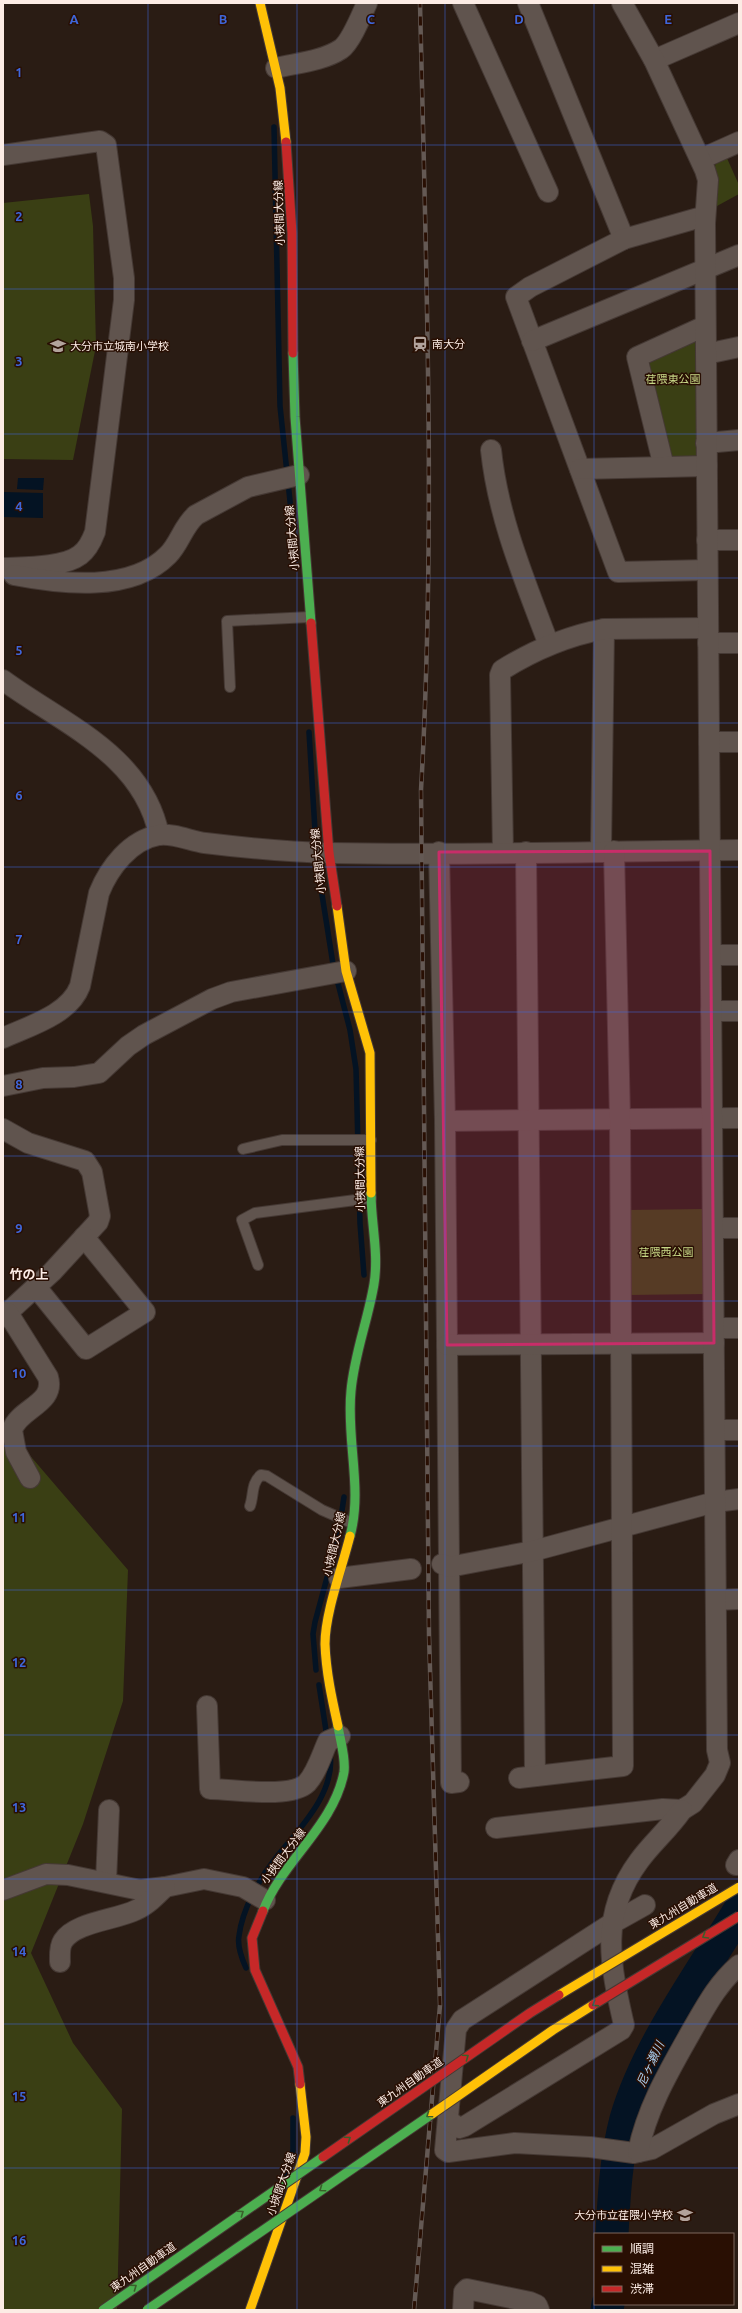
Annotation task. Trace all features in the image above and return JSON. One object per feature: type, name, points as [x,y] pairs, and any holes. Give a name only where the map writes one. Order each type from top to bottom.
[{"type":"main road","name":"小挾間大分線","points":[[250,2310],[304,2153],[306,2137],[298,2067],[255,1970],[252,1938],[265,1900],[276,1883],[325,1821],[331,1809],[344,1771],[340,1736],[327,1671],[324,1643],[327,1624],[352,1523],[356,1489],[350,1417],[351,1390],[376,1266],[371,1198],[370,1053],[346,971],[329,853],[299,475],[293,354],[291,196],[286,139],[276,68],[260,3]]},
{"type":"main road","name":"東九州自動車道","points":[[103,2310],[530,2013],[739,1887]]},
{"type":"main road","points":[[147,2310],[553,2030],[739,1916]]},
{"type":"street","points":[[276,68],[316,59],[342,48],[361,19],[367,3]]},
{"type":"street","points":[[463,3],[548,192]]},
{"type":"street","points":[[528,3],[624,239]]},
{"type":"street","points":[[448,2120],[459,2128],[465,2126],[621,2030],[624,2025],[614,1981],[610,1924],[625,1880],[640,1860],[671,1826],[682,1810],[693,1803],[714,1775],[720,1763],[717,1750],[705,326],[705,216],[708,180],[701,159],[654,60],[622,3]]},
{"type":"street","points":[[654,60],[739,23]]},
{"type":"street","points":[[3,155],[100,141],[106,145],[124,289],[95,532],[87,548],[74,559],[49,564],[3,568]]},
{"type":"street","points":[[701,159],[739,142]]},
{"type":"street","points":[[705,216],[624,239],[530,287],[516,297],[618,572],[707,570]]},
{"type":"street","points":[[532,341],[739,255]]},
{"type":"street","points":[[664,467],[637,357],[705,326]]},
{"type":"street","points":[[706,354],[739,347]]},
{"type":"street","points":[[706,443],[739,440]]},
{"type":"street","points":[[491,450],[494,478],[502,516],[549,645]]},
{"type":"street","points":[[580,469],[707,466]]},
{"type":"street","points":[[3,571],[9,574],[64,583],[100,582],[129,576],[146,570],[169,554],[189,521],[196,515],[248,487],[299,475]]},
{"type":"street","points":[[707,540],[739,540]]},
{"type":"street","points":[[526,852],[530,1120],[533,1551],[527,1777],[623,1766],[620,1119],[608,851],[604,629]]},
{"type":"street","points":[[503,852],[500,675],[502,670],[524,656],[549,645],[604,629],[708,636],[739,643]]},
{"type":"street","points":[[3,680],[93,740],[120,764],[150,803],[159,835]]},
{"type":"street","points":[[709,742],[739,742]]},
{"type":"street","points":[[3,1038],[51,1015],[74,999],[80,986],[99,894],[103,884],[116,864],[130,849],[140,842],[159,835],[252,848],[329,853],[739,850]]},
{"type":"street","points":[[439,852],[445,1121],[447,1345],[446,1566],[451,1783],[459,1782]]},
{"type":"street","points":[[710,955],[739,956]]},
{"type":"street","points":[[3,1086],[43,1078],[74,1077],[99,1073],[128,1046],[144,1035],[212,999],[231,992],[346,971]]},
{"type":"street","points":[[711,1011],[739,1011]]},
{"type":"street","points":[[445,1121],[739,1118]]},
{"type":"street","points":[[3,1129],[28,1143],[79,1158],[89,1166],[100,1216],[98,1222],[36,1287],[5,1315],[48,1377],[50,1384],[45,1398],[22,1416],[12,1430],[16,1452],[30,1478]]},
{"type":"street","points":[[713,1228],[739,1228]]},
{"type":"street","points":[[36,1287],[86,1349],[145,1312],[84,1236]]},
{"type":"street","points":[[447,1345],[621,1344],[714,1336],[739,1328]]},
{"type":"street","points":[[714,1430],[739,1430]]},
{"type":"street","points":[[446,1566],[533,1551],[715,1502],[739,1499]]},
{"type":"street","points":[[339,1578],[411,1569]]},
{"type":"street","points":[[716,1600],[739,1599]]},
{"type":"street","points":[[207,1706],[210,1789],[296,1790],[308,1782],[313,1775],[328,1741],[340,1736]]},
{"type":"street","points":[[496,1828],[663,1809],[682,1810]]},
{"type":"street","points":[[106,1882],[109,1810]]},
{"type":"street","points":[[3,1890],[46,1874],[68,1875],[140,1890],[165,1888],[204,1879],[243,1887],[265,1900]]},
{"type":"street","points":[[60,1962],[61,1946],[63,1941],[69,1935],[88,1925],[135,1911],[165,1888]]},
{"type":"street","points":[[645,1905],[610,1924],[462,2020],[456,2029],[445,2150],[448,2152],[515,2143],[583,2146],[638,2152],[652,2149],[714,2114],[739,2104]]},
{"type":"street","points":[[638,2152],[645,2122],[665,2077],[719,1984],[739,1966]]},
{"type":"street","points":[[463,2310],[464,2292],[467,2289],[530,2302],[536,2305],[539,2310]]},
{"type":"lane","points":[[230,688],[227,621],[310,617]]},
{"type":"lane","points":[[244,1149],[289,1140],[371,1140]]},
{"type":"lane","points":[[258,1265],[242,1220],[246,1216],[254,1213],[371,1198]]},
{"type":"lane","points":[[250,1506],[254,1497],[254,1484],[261,1476],[268,1476],[322,1510],[352,1523]]},
{"type":"highlighted area","points":[[710,851],[714,1343],[447,1345],[439,852]]},
{"type":"green space","points":[[726,156],[739,185],[739,194],[717,206],[714,189],[715,166],[716,161]]},
{"type":"green space","points":[[89,194],[93,226],[96,346],[73,460],[3,459],[3,203]]},
{"type":"green space","name":"荏隈東公園","points":[[699,339],[700,457],[671,462],[646,359]]},
{"type":"green space","name":"荏隈西公園","points":[[706,1209],[707,1294],[627,1295],[626,1210]]},
{"type":"green space","points":[[3,1424],[128,1570],[123,1701],[83,1824],[31,1953],[73,2043],[122,2109],[117,2310],[3,2310]]},
{"type":"water","points":[[18,478],[44,478],[43,490],[17,489]]},
{"type":"water","points":[[3,492],[43,493],[43,518],[3,517]]},
{"type":"waterway","points":[[274,127],[280,406],[292,520]]},
{"type":"waterway","points":[[309,732],[317,863],[333,964],[350,1030],[356,1069],[360,1223],[364,1275]]},
{"type":"waterway","points":[[316,1670],[313,1634],[338,1537],[344,1497]]},
{"type":"waterway","points":[[319,1685],[327,1737]]},
{"type":"waterway","points":[[246,1968],[240,1952],[239,1940],[247,1905],[257,1885],[269,1867],[304,1824],[321,1797],[327,1783],[330,1769],[330,1754]]},
{"type":"waterway","name":"尼ヶ瀬川","points":[[612,2233],[620,2148],[626,2119],[635,2092],[661,2038],[739,1911]]},
{"type":"waterway","points":[[285,2176],[293,2150],[293,2118]]},
{"type":"waterway","name":"尼ヶ瀬川","points":[[607,2310],[608,2305]]},
{"type":"railway","points":[[414,2310],[440,2005],[429,1635],[421,790],[426,692],[429,495],[427,298],[420,3]]},
{"type":"traffic: fast","points":[[293,353],[295,417],[311,623]]},
{"type":"traffic: fast","points":[[350,1536],[354,1518],[355,1500],[350,1409],[351,1391],[355,1364],[374,1284],[376,1261],[371,1193]]},
{"type":"traffic: fast","points":[[263,1911],[282,1876],[319,1827],[330,1809],[338,1791],[344,1772],[344,1755],[338,1726]]},
{"type":"traffic: fast","points":[[147,2310],[432,2114]]},
{"type":"traffic: fast","points":[[103,2310],[323,2157]]},
{"type":"traffic: slow","points":[[260,3],[280,88],[286,142]]},
{"type":"traffic: slow","points":[[337,906],[346,971],[370,1053],[371,1193]]},
{"type":"traffic: slow","points":[[338,1726],[327,1665],[325,1644],[331,1605],[350,1536]]},
{"type":"traffic: slow","points":[[559,1995],[739,1887]]},
{"type":"traffic: slow","points":[[432,2114],[553,2030],[593,2005]]},
{"type":"traffic: slow","points":[[250,2310],[305,2153],[306,2137],[300,2084]]},
{"type":"traffic: jam","points":[[286,142],[292,233],[293,353]]},
{"type":"traffic: jam","points":[[311,623],[329,853],[337,906]]},
{"type":"traffic: jam","points":[[263,1911],[252,1938],[255,1970],[298,2067],[300,2084]]},
{"type":"traffic: jam","points":[[593,2005],[739,1916]]},
{"type":"traffic: jam","points":[[323,2157],[530,2013],[559,1995]]},
{"type":"place","name":"南大分","points":[[420,344]]},
{"type":"place","name":"大分市立城南小学校","points":[[58,346]]},
{"type":"place","name":"大分市立荏隈小学校","points":[[685,2215]]},
{"type":"district","name":"竹の上","points":[[29,1274]]}]
